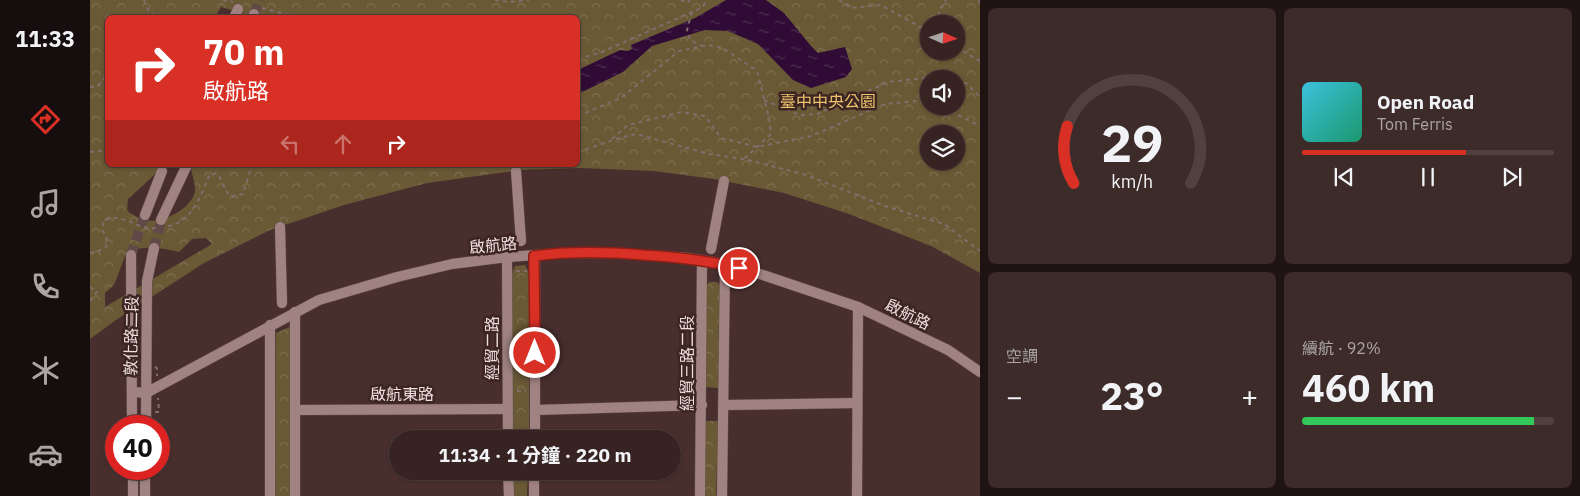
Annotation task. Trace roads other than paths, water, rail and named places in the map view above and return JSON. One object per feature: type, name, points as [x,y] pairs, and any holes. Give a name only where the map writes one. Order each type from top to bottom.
[{"type":"street","points":[[161,220],[186,167]]},
{"type":"street","points":[[145,215],[162,171]]},
{"type":"street","points":[[516,171],[521,240]]},
{"type":"street","points":[[711,249],[724,181]]},
{"type":"street","points":[[280,227],[282,303]]},
{"type":"street","name":"敦化路二段","points":[[146,415],[147,282],[154,248]]},
{"type":"street","name":"啟航路","points":[[132,392],[146,392],[319,300],[397,277],[452,264],[507,257],[565,253],[613,252],[702,260],[764,274],[858,307],[948,350],[980,372]]},
{"type":"street","name":"敦化路二段","points":[[131,255],[132,415]]},
{"type":"street","points":[[534,256],[534,430]]},
{"type":"street","name":"經貿二路","points":[[507,257],[508,430]]},
{"type":"street","name":"經貿三路二段","points":[[700,496],[702,260]]},
{"type":"street","points":[[722,496],[725,264]]},
{"type":"street","points":[[857,496],[858,307]]},
{"type":"street","points":[[295,312],[295,496]]},
{"type":"street","points":[[270,325],[270,496]]},
{"type":"street","points":[[724,405],[856,403]]},
{"type":"street","points":[[535,410],[702,405]]},
{"type":"street","name":"啟航東路","points":[[296,410],[508,409]]},
{"type":"street","points":[[133,480],[133,496]]},
{"type":"street","points":[[145,480],[145,496]]},
{"type":"street","points":[[508,480],[508,496]]},
{"type":"street","points":[[534,480],[534,496]]},
{"type":"water","points":[[726,0],[766,0],[784,13],[818,53],[845,47],[852,69],[846,77],[811,88],[793,80],[758,44],[728,31],[705,30],[652,46],[623,72],[580,93],[580,69],[620,50],[628,51],[632,49],[631,45],[695,18]]},
{"type":"tunnel","points":[[254,14],[261,0]]},
{"type":"tunnel","points":[[131,255],[145,215]]},
{"type":"tunnel","points":[[154,248],[161,220]]},
{"type":"park label","name":"臺中中央公園","points":[[828,101]]}]
